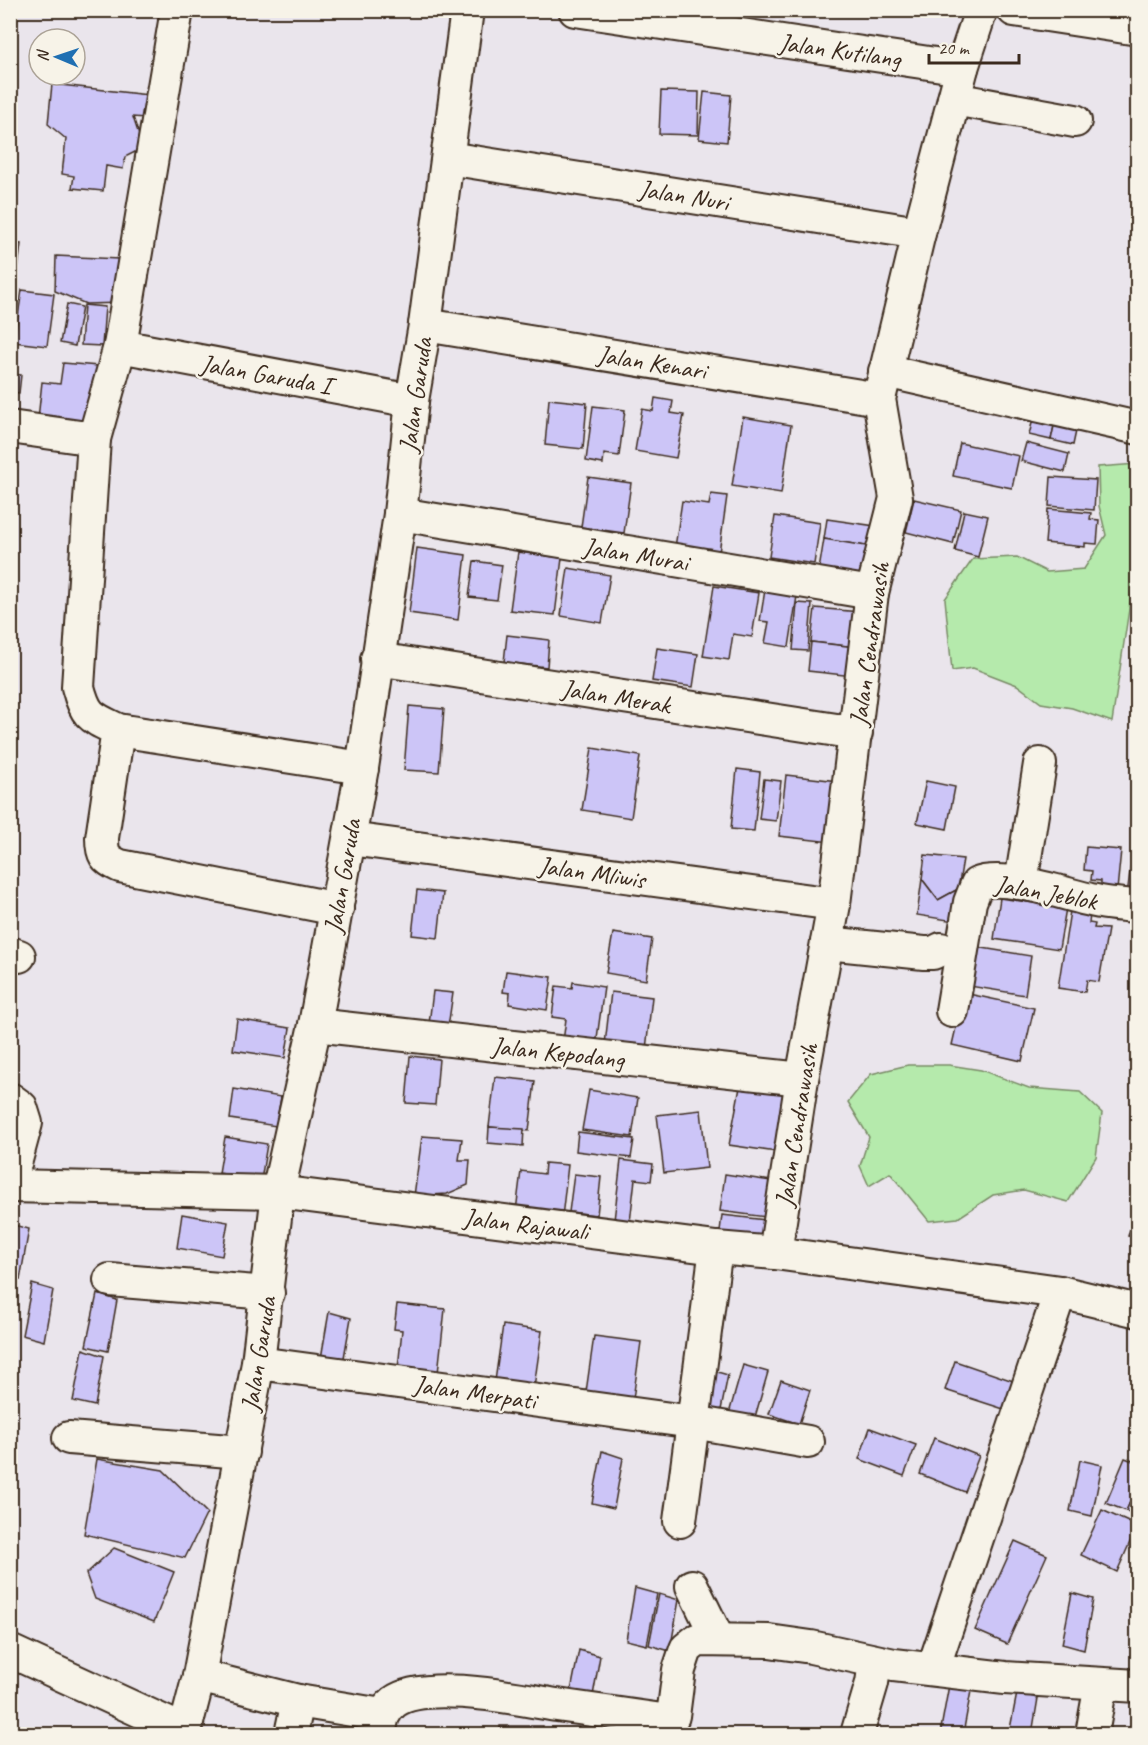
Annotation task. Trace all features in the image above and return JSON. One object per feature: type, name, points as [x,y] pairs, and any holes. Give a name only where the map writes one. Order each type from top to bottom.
[{"type":"street","points":[[177,10],[120,346],[94,439],[78,687],[84,707],[93,718],[118,730],[362,768]]},
{"type":"street","name":"Jalan Garuda","points":[[184,1733],[199,1676],[242,1452],[268,1293],[278,1192],[315,1025],[362,768],[400,514],[412,401],[425,325],[467,10]]},
{"type":"street","name":"Jalan Kutilang","points":[[575,10],[962,68]]},
{"type":"street","name":"Jalan Cendrawasih","points":[[775,1253],[802,1079],[834,904],[872,593],[896,498],[882,385],[962,68],[981,10]]},
{"type":"street","points":[[1014,10],[1137,29]]},
{"type":"street","points":[[954,99],[1074,121]]},
{"type":"street","name":"Jalan Nuri","points":[[448,158],[919,233]]},
{"type":"street","name":"Jalan Kenari","points":[[425,325],[882,385],[1137,428]]},
{"type":"street","name":"Jalan Garuda I","points":[[120,346],[412,401]]},
{"type":"street","points":[[10,427],[94,439]]},
{"type":"street","name":"Jalan Murai","points":[[400,514],[872,593]]},
{"type":"street","name":"Jalan Merak","points":[[377,659],[856,733]]},
{"type":"street","points":[[118,730],[102,838],[102,852],[106,860],[120,866],[337,909]]},
{"type":"street","points":[[1021,883],[1040,764]]},
{"type":"street","name":"Jalan Mliwis","points":[[350,839],[834,904]]},
{"type":"street","name":"Jalan Jeblok","points":[[952,1011],[964,934],[977,884],[984,881],[1021,883],[1094,901],[1137,906]]},
{"type":"street","points":[[827,943],[924,953],[933,953],[941,949]]},
{"type":"street","name":"Jalan Kepodang","points":[[315,1025],[802,1079]]},
{"type":"street","points":[[10,1099],[21,1107],[26,1123],[10,1184]]},
{"type":"street","name":"Jalan Rajawali","points":[[10,1184],[278,1192],[716,1248],[775,1253],[1060,1292],[1137,1311]]},
{"type":"street","points":[[680,1521],[716,1248]]},
{"type":"street","points":[[110,1280],[268,1293]]},
{"type":"street","points":[[933,1669],[1060,1292]]},
{"type":"street","name":"Jalan Merpati","points":[[258,1363],[693,1422],[808,1442]]},
{"type":"street","points":[[69,1438],[242,1452]]},
{"type":"street","points":[[692,1586],[718,1639]]},
{"type":"street","points":[[199,1676],[381,1725],[395,1701],[418,1693],[441,1692],[521,1698],[662,1720],[673,1716],[679,1670],[686,1649],[697,1640],[770,1641],[811,1647],[875,1662],[1005,1678],[1137,1684]]},
{"type":"street","points":[[10,1651],[184,1733]]},
{"type":"street","points":[[857,1734],[872,1683],[875,1662]]},
{"type":"street","points":[[1092,1734],[1101,1684]]},
{"type":"street","points":[[291,1734],[298,1701]]},
{"type":"green space","points":[[1137,464],[1137,556],[1112,722],[1072,708],[1041,703],[1017,685],[973,668],[952,671],[945,599],[973,559],[1017,557],[1047,572],[1084,569],[1106,535],[1099,506],[1098,467]]},
{"type":"green space","points":[[908,1065],[949,1065],[981,1070],[1029,1088],[1080,1092],[1102,1113],[1096,1157],[1068,1202],[1024,1190],[993,1195],[958,1218],[929,1221],[890,1173],[869,1186],[860,1166],[869,1137],[848,1102],[871,1074]]},
{"type":"building","points":[[52,87],[78,87],[148,95],[145,118],[133,117],[141,141],[141,149],[125,157],[123,169],[106,166],[103,191],[72,188],[74,176],[62,174],[66,139],[48,124]]},
{"type":"building","points":[[661,91],[699,92],[698,135],[659,134]]},
{"type":"building","points":[[704,92],[731,95],[727,142],[699,139]]},
{"type":"building","points":[[10,243],[21,244],[10,334]]},
{"type":"building","points":[[56,256],[119,259],[122,303],[86,304],[55,291]]},
{"type":"building","points":[[22,290],[54,294],[47,346],[14,342]]},
{"type":"building","points":[[67,304],[82,307],[75,346],[60,343]]},
{"type":"building","points":[[84,305],[105,307],[102,346],[81,345]]},
{"type":"building","points":[[63,363],[98,366],[92,434],[37,428],[42,382],[60,384]]},
{"type":"building","points":[[10,374],[21,375],[19,393],[10,392]]},
{"type":"building","points":[[655,398],[673,401],[671,413],[684,415],[676,458],[635,451],[642,409],[653,411]]},
{"type":"building","points":[[549,399],[587,403],[583,449],[545,445]]},
{"type":"building","points":[[593,406],[625,410],[619,456],[604,454],[603,464],[586,461]]},
{"type":"building","points":[[1036,407],[1057,413],[1051,440],[1029,435]]},
{"type":"building","points":[[1057,412],[1079,417],[1073,445],[1051,440]]},
{"type":"building","points":[[743,417],[791,425],[781,494],[732,486]]},
{"type":"building","points":[[960,443],[1019,456],[1012,488],[953,476]]},
{"type":"building","points":[[1026,443],[1069,454],[1065,472],[1021,461]]},
{"type":"building","points":[[588,477],[631,483],[624,533],[581,527]]},
{"type":"building","points":[[1051,477],[1096,480],[1094,510],[1049,506]]},
{"type":"building","points":[[711,494],[727,496],[718,560],[674,554],[682,501],[709,505]]},
{"type":"building","points":[[914,499],[961,510],[953,544],[906,532]]},
{"type":"building","points":[[1048,509],[1091,513],[1090,519],[1099,520],[1097,544],[1085,543],[1085,547],[1045,543]]},
{"type":"building","points":[[964,511],[988,516],[978,557],[955,551]]},
{"type":"building","points":[[775,516],[820,523],[814,564],[769,557]]},
{"type":"building","points":[[827,519],[875,526],[872,547],[824,539]]},
{"type":"building","points":[[824,539],[872,547],[866,583],[818,576]]},
{"type":"building","points":[[417,548],[466,555],[458,620],[409,613]]},
{"type":"building","points":[[518,552],[562,558],[555,615],[510,610]]},
{"type":"building","points":[[474,561],[502,565],[497,600],[469,597]]},
{"type":"building","points":[[568,568],[610,575],[602,623],[561,616]]},
{"type":"building","points":[[714,586],[759,593],[752,637],[733,634],[729,660],[703,656]]},
{"type":"building","points":[[765,590],[797,596],[789,647],[765,643],[769,622],[760,621]]},
{"type":"building","points":[[797,603],[812,604],[808,651],[793,650]]},
{"type":"building","points":[[815,608],[860,612],[856,647],[811,642]]},
{"type":"building","points":[[507,635],[549,640],[547,667],[504,662]]},
{"type":"building","points":[[811,642],[856,647],[853,676],[808,671]]},
{"type":"building","points":[[657,648],[698,654],[693,687],[652,681]]},
{"type":"building","points":[[409,706],[444,709],[439,772],[404,770]]},
{"type":"building","points":[[592,748],[640,756],[631,818],[582,810]]},
{"type":"building","points":[[737,769],[760,772],[754,831],[731,829]]},
{"type":"building","points":[[786,775],[838,781],[831,842],[779,836]]},
{"type":"building","points":[[764,779],[781,781],[776,821],[759,819]]},
{"type":"building","points":[[926,781],[955,787],[947,829],[917,823]]},
{"type":"building","points":[[1086,847],[1121,850],[1117,890],[1101,888],[1101,881],[1091,880],[1092,871],[1084,870]]},
{"type":"building","points":[[1133,847],[1138,847],[1138,898],[1127,896]]},
{"type":"building","points":[[925,855],[963,859],[958,889],[938,900],[922,879]]},
{"type":"building","points":[[922,879],[938,900],[958,889],[954,921],[917,915]]},
{"type":"building","points":[[417,890],[443,893],[438,938],[412,935]]},
{"type":"building","points":[[1000,898],[1066,908],[1059,949],[994,939]]},
{"type":"building","points":[[1070,911],[1090,914],[1089,923],[1095,924],[1094,928],[1108,929],[1099,982],[1087,980],[1085,992],[1058,988]]},
{"type":"building","points":[[613,933],[652,939],[646,980],[606,973]]},
{"type":"building","points":[[970,946],[1031,956],[1025,995],[963,985]]},
{"type":"building","points":[[506,971],[552,977],[547,1010],[509,1004],[510,993],[503,992]]},
{"type":"building","points":[[573,982],[604,987],[595,1053],[562,1049],[566,1019],[552,1017],[556,986],[572,988]]},
{"type":"building","points":[[433,991],[453,993],[448,1027],[429,1024]]},
{"type":"building","points":[[611,992],[652,997],[645,1058],[604,1053]]},
{"type":"building","points":[[964,993],[1034,1008],[1022,1061],[952,1045]]},
{"type":"building","points":[[237,1019],[290,1028],[285,1058],[233,1050]]},
{"type":"building","points":[[410,1056],[439,1059],[435,1105],[406,1103]]},
{"type":"building","points":[[495,1077],[535,1081],[529,1131],[489,1127]]},
{"type":"building","points":[[741,1082],[788,1092],[776,1152],[729,1145]]},
{"type":"building","points":[[234,1089],[281,1097],[276,1126],[230,1119]]},
{"type":"building","points":[[589,1090],[638,1098],[632,1137],[582,1130]]},
{"type":"building","points":[[701,1110],[707,1168],[664,1173],[657,1115]]},
{"type":"building","points":[[489,1127],[524,1129],[523,1146],[488,1143]]},
{"type":"building","points":[[578,1132],[634,1139],[631,1158],[576,1151]]},
{"type":"building","points":[[422,1136],[462,1139],[459,1160],[470,1160],[468,1185],[447,1194],[414,1196]]},
{"type":"building","points":[[225,1137],[267,1144],[261,1180],[219,1173]]},
{"type":"building","points":[[621,1160],[653,1164],[651,1181],[635,1179],[629,1231],[613,1229]]},
{"type":"building","points":[[545,1163],[568,1165],[562,1217],[516,1211],[521,1171],[544,1174]]},
{"type":"building","points":[[574,1174],[601,1177],[597,1215],[569,1212]]},
{"type":"building","points":[[725,1174],[771,1181],[766,1217],[720,1211]]},
{"type":"building","points":[[1138,1202],[1138,1237],[1128,1236]]},
{"type":"building","points":[[182,1214],[228,1222],[222,1256],[177,1248]]},
{"type":"building","points":[[722,1215],[766,1220],[763,1244],[719,1239]]},
{"type":"building","points":[[10,1224],[29,1229],[20,1280],[10,1278]]},
{"type":"building","points":[[32,1284],[53,1290],[44,1341],[22,1335]]},
{"type":"building","points":[[97,1294],[117,1300],[108,1351],[86,1346]]},
{"type":"building","points":[[397,1304],[445,1309],[438,1373],[398,1368],[402,1330],[394,1329]]},
{"type":"building","points":[[329,1312],[351,1318],[342,1369],[320,1364]]},
{"type":"building","points":[[503,1325],[542,1331],[534,1387],[495,1381]]},
{"type":"building","points":[[594,1336],[641,1342],[633,1399],[586,1392]]},
{"type":"building","points":[[83,1349],[104,1356],[95,1406],[73,1401]]},
{"type":"building","points":[[955,1361],[1025,1385],[1016,1413],[945,1390]]},
{"type":"building","points":[[743,1365],[768,1372],[753,1424],[728,1417]]},
{"type":"building","points":[[707,1369],[728,1375],[718,1425],[697,1420]]},
{"type":"building","points":[[781,1380],[810,1390],[799,1424],[769,1414]]},
{"type":"building","points":[[870,1428],[916,1445],[904,1476],[859,1459]]},
{"type":"building","points":[[934,1438],[979,1456],[965,1492],[920,1474]]},
{"type":"building","points":[[602,1451],[623,1458],[614,1508],[592,1503]]},
{"type":"building","points":[[1125,1458],[1138,1463],[1138,1484],[1126,1511],[1106,1503]]},
{"type":"building","points":[[97,1459],[163,1470],[207,1513],[185,1558],[84,1534]]},
{"type":"building","points":[[1080,1460],[1102,1465],[1092,1516],[1070,1511]]},
{"type":"building","points":[[1138,1484],[1138,1516],[1126,1511]]},
{"type":"building","points":[[1102,1510],[1137,1526],[1117,1572],[1081,1555]]},
{"type":"building","points":[[1015,1541],[1047,1555],[1007,1644],[975,1630]]},
{"type":"building","points":[[114,1548],[174,1572],[154,1622],[95,1599],[86,1574]]},
{"type":"building","points":[[635,1588],[657,1594],[647,1645],[626,1640]]},
{"type":"building","points":[[1072,1593],[1093,1599],[1084,1650],[1062,1644]]},
{"type":"building","points":[[659,1594],[679,1600],[670,1651],[649,1645]]},
{"type":"building","points":[[579,1650],[600,1656],[591,1707],[569,1701]]},
{"type":"building","points":[[949,1685],[971,1691],[963,1734],[940,1734]]},
{"type":"building","points":[[1017,1693],[1038,1698],[1032,1734],[1009,1734]]},
{"type":"building","points":[[500,1726],[543,1726],[541,1734],[500,1734]]}]
